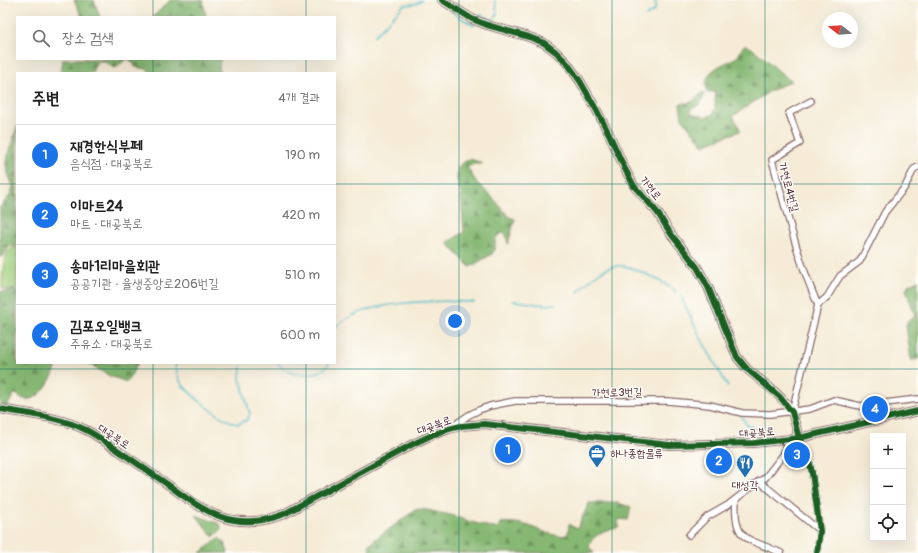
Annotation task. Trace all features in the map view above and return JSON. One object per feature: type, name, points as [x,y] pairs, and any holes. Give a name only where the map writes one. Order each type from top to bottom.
[{"type":"street","name":"가현로","points":[[442,0],[472,19],[544,43],[567,63],[600,116],[624,170],[634,186],[657,212],[671,234],[700,272],[708,287],[736,357],[747,369],[780,397],[793,415],[799,438]]},
{"type":"street","name":"가현로4번길","points":[[811,101],[789,113],[800,143],[772,160],[786,217],[809,284],[818,304]]},
{"type":"street","points":[[787,440],[792,429],[793,415],[818,304],[827,296],[840,276],[860,261],[866,252],[884,212],[905,187],[914,169],[918,167]]},
{"type":"street","points":[[793,415],[834,400],[860,406],[918,398]]},
{"type":"street","name":"가현로3번길","points":[[449,429],[456,423],[480,410],[490,406],[515,401],[668,402],[710,405],[742,413],[793,415]]},
{"type":"street","name":"대곶북로","points":[[0,409],[65,422],[85,429],[130,458],[198,507],[222,518],[251,521],[272,518],[284,514],[432,435],[449,429],[472,425],[492,425],[669,445],[754,443],[799,438],[918,410]]},
{"type":"street","points":[[793,415],[800,427],[805,432],[812,434]]},
{"type":"street","points":[[799,438],[811,468],[820,531],[817,553]]},
{"type":"street","name":"대곶북로","points":[[689,535],[707,517],[736,499],[765,478],[783,455],[787,440]]},
{"type":"street","points":[[759,481],[820,531]]},
{"type":"street","points":[[736,499],[736,527],[740,534],[748,540],[781,553]]},
{"type":"green space","points":[[74,0],[94,0],[100,16],[82,16]]},
{"type":"green space","points":[[170,0],[203,0],[206,16],[154,16]]},
{"type":"green space","points":[[745,45],[754,50],[791,81],[770,91],[733,116],[740,131],[703,145],[682,118],[680,104],[692,102],[703,92],[704,95],[700,104],[691,108],[691,113],[706,117],[712,115],[716,93],[707,91],[707,78],[715,69],[737,57]]},
{"type":"green space","points":[[63,60],[126,60],[114,68],[104,61],[98,61],[92,72],[61,72]]},
{"type":"green space","points":[[130,60],[221,60],[219,65],[220,72],[151,72],[147,69],[135,67],[133,62]]},
{"type":"green space","points":[[16,129],[16,246],[11,246],[0,257],[0,207],[7,199],[13,188],[6,161]]},
{"type":"green space","points":[[469,159],[483,163],[474,164],[467,167],[477,183],[493,198],[509,217],[515,219],[508,244],[506,234],[500,234],[495,239],[495,249],[492,254],[470,267],[447,243],[464,232],[461,193],[457,179],[458,168]]},
{"type":"green space","points":[[16,247],[16,289],[3,289],[5,257],[12,249]]},
{"type":"green space","points":[[918,280],[918,359],[911,360],[906,326],[907,322],[915,315],[906,290],[908,285]]},
{"type":"green space","points":[[16,290],[16,364],[58,364],[46,387],[41,392],[31,399],[24,399],[14,394],[7,407],[0,405],[0,292]]},
{"type":"green space","points":[[89,364],[137,364],[127,382],[110,376]]},
{"type":"green space","points":[[589,503],[617,503],[631,507],[628,520],[620,519],[618,522],[619,527],[601,533],[590,542],[589,547],[594,553],[370,553],[369,544],[415,510],[421,509],[451,515],[498,529],[501,523],[519,523],[554,535],[564,536],[568,534],[569,524],[575,528],[578,527]]},
{"type":"green space","points":[[196,515],[220,524],[220,531],[213,537]]},
{"type":"green space","points":[[219,538],[225,543],[228,553],[200,553]]},
{"type":"waterway","points":[[374,36],[404,5],[415,4],[422,0]]},
{"type":"waterway","points":[[479,18],[481,15],[493,20],[495,19],[497,14],[495,0]]},
{"type":"waterway","points":[[646,16],[654,11],[656,6],[655,0]]},
{"type":"waterway","points":[[443,5],[461,18],[474,25],[476,24]]},
{"type":"waterway","points":[[578,292],[592,278],[604,270],[616,266],[635,269],[665,284],[676,292]]},
{"type":"waterway","points":[[681,297],[703,342],[728,387]]},
{"type":"waterway","points":[[336,326],[348,318],[364,311],[382,306],[401,303],[440,301],[474,302]]},
{"type":"waterway","points":[[512,301],[544,305],[555,304]]},
{"type":"waterway","points":[[175,364],[180,381],[190,392],[215,413],[238,424],[247,420],[250,414],[240,378],[241,367]]},
{"type":"waterway","points":[[278,364],[285,370],[300,374],[312,374],[322,370],[328,364]]},
{"type":"waterway","points":[[742,417],[747,425],[758,430]]},
{"type":"cycle path","points":[[442,0],[472,19],[544,43],[567,63],[580,81],[609,134],[634,186],[657,212],[671,234],[697,267],[708,287],[737,357],[747,369],[780,397],[792,412],[799,438],[810,464],[812,473],[820,531],[817,553]]},
{"type":"cycle path","points":[[0,409],[44,416],[66,422],[86,430],[99,437],[195,504],[221,517],[235,521],[266,519],[284,514],[413,444],[432,435],[461,426],[484,424],[669,445],[754,443],[799,438],[918,411]]},
{"type":"place","name":"김포오일뱅크","points":[[875,409]]},
{"type":"place","name":"재경한식부페","points":[[508,450]]},
{"type":"place","name":"송마1리마을회관","points":[[797,455]]},
{"type":"place","name":"이마트24","points":[[719,461]]},
{"type":"place","name":"하나종합물류","points":[[597,468]]},
{"type":"place","name":"대성각","points":[[745,478]]}]
